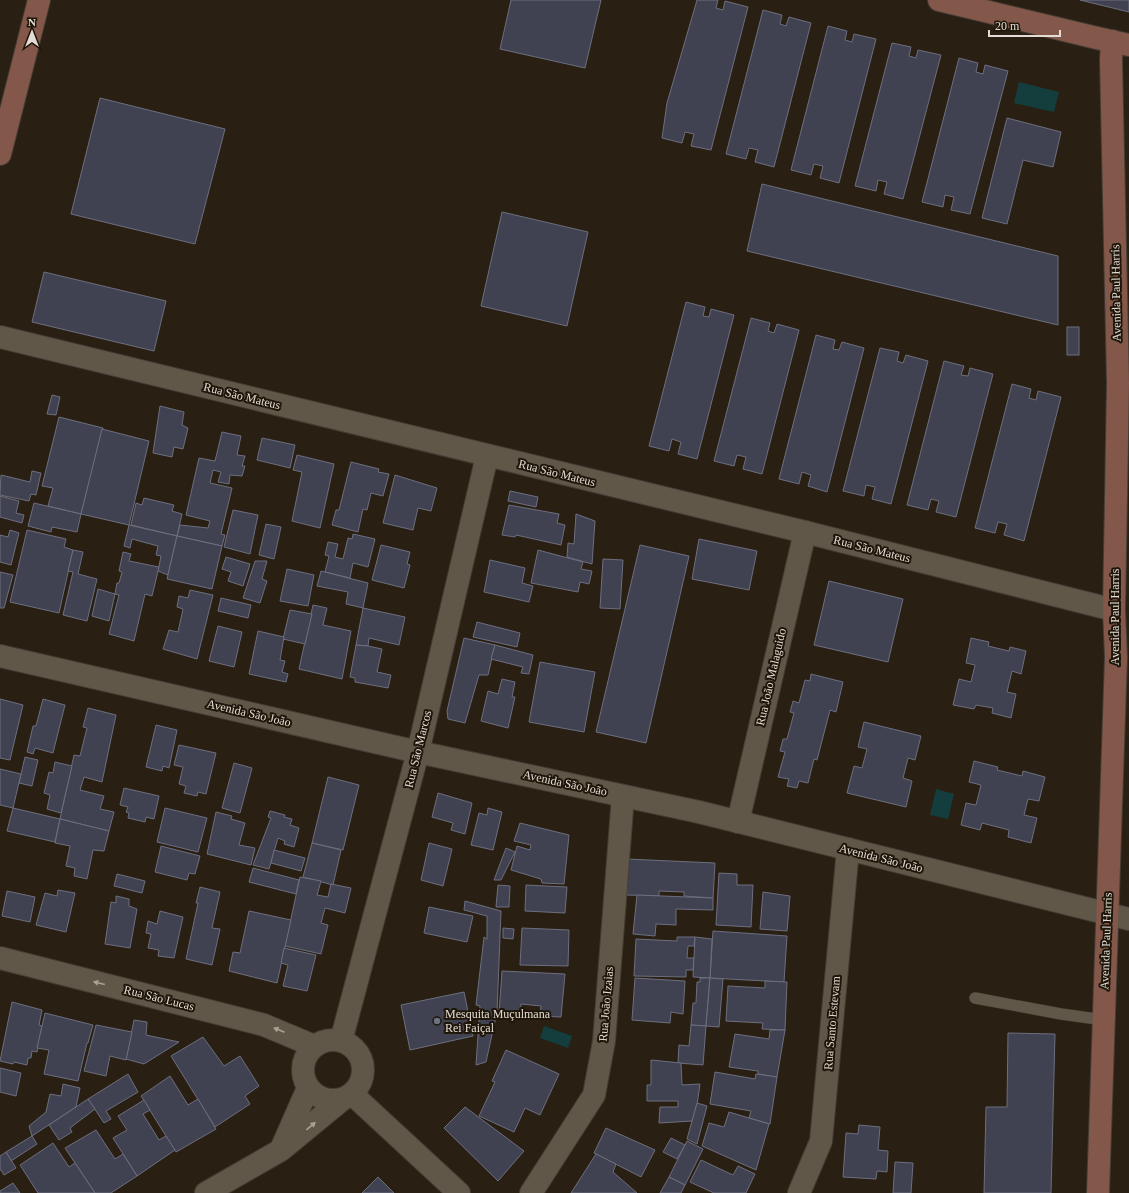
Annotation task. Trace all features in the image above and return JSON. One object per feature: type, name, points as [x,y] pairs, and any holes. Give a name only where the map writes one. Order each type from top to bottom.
[{"type":"street","points":[[0,154],[39,0]]},
{"type":"street","points":[[939,0],[1121,43]]},
{"type":"street","name":"Avenida Paul Harris","points":[[1098,1193],[1107,914],[1122,659],[1114,610],[1123,384],[1111,60],[1121,43]]},
{"type":"street","name":"Rua São Mateus","points":[[0,337],[804,532],[1114,610]]},
{"type":"street","name":"Rua São Marcos","points":[[341,1041],[418,752],[486,456]]},
{"type":"street","name":"Rua João Malaguido","points":[[738,822],[804,532]]},
{"type":"street","name":"Avenida São João","points":[[0,656],[418,752],[700,812],[1129,919]]},
{"type":"street","name":"Rua João Izaias","points":[[532,1193],[594,1095],[604,1041],[623,796]]},
{"type":"street","name":"Rua Santo Estevam","points":[[799,1193],[821,1141],[848,849]]},
{"type":"street","name":"Rua São Lucas","points":[[0,958],[264,1024],[314,1046]]},
{"type":"street","points":[[206,1193],[281,1150],[348,1097],[359,1086],[363,1078],[364,1068],[362,1059],[357,1051],[350,1044],[341,1041],[332,1039],[323,1041],[314,1046],[308,1052],[304,1061],[302,1070],[308,1088],[315,1095],[324,1099],[333,1101],[348,1097]]},
{"type":"street","points":[[281,1150],[308,1088]]},
{"type":"street","points":[[348,1097],[459,1193]]},
{"type":"lane","points":[[975,998],[1061,1014],[1104,1020]]},
{"type":"water","points":[[1019,82],[1059,92],[1054,112],[1014,103]]},
{"type":"water","points":[[936,789],[954,794],[948,819],[930,815]]},
{"type":"water","points":[[544,1026],[572,1036],[568,1048],[540,1038]]},
{"type":"building","points":[[511,0],[601,0],[585,68],[500,49]]},
{"type":"building","points":[[697,0],[718,0],[716,8],[723,10],[725,1],[748,7],[711,150],[691,146],[694,134],[685,132],[682,143],[662,138],[667,103]]},
{"type":"building","points":[[1080,0],[1129,0],[1129,12]]},
{"type":"building","points":[[763,10],[782,15],[780,24],[786,26],[789,17],[811,23],[774,167],[755,162],[758,150],[749,148],[746,159],[726,154]]},
{"type":"building","points":[[828,26],[847,31],[845,40],[852,42],[854,34],[876,39],[839,183],[820,178],[823,166],[814,164],[811,175],[791,170]]},
{"type":"building","points":[[892,43],[911,47],[909,56],[916,58],[918,50],[941,55],[903,199],[884,194],[887,182],[878,180],[876,191],[855,186]]},
{"type":"building","points":[[959,58],[978,63],[976,72],[983,74],[985,65],[1008,71],[970,214],[951,210],[954,197],[945,195],[943,207],[922,202]]},
{"type":"building","points":[[100,98],[225,129],[195,244],[71,214]]},
{"type":"building","points":[[1007,118],[1061,132],[1053,167],[1023,160],[1007,224],[982,218]]},
{"type":"building","points":[[762,184],[1058,256],[1058,325],[747,251]]},
{"type":"building","points":[[502,212],[588,232],[567,326],[481,306]]},
{"type":"building","points":[[44,272],[166,301],[154,351],[32,322]]},
{"type":"building","points":[[686,302],[705,307],[703,316],[709,317],[711,309],[734,315],[697,459],[678,454],[681,442],[672,439],[669,451],[649,446]]},
{"type":"building","points":[[751,318],[770,323],[768,331],[774,333],[777,324],[799,330],[762,474],[743,469],[746,457],[737,455],[734,466],[714,461]]},
{"type":"building","points":[[1067,327],[1079,327],[1079,355],[1067,355]]},
{"type":"building","points":[[816,335],[835,340],[833,349],[839,350],[842,342],[864,348],[827,492],[808,486],[811,475],[802,472],[799,484],[779,479]]},
{"type":"building","points":[[880,348],[899,352],[897,361],[903,363],[906,355],[928,361],[891,504],[872,499],[875,487],[866,485],[864,496],[843,491]]},
{"type":"building","points":[[944,361],[964,366],[961,375],[968,376],[970,368],[993,374],[956,517],[936,512],[939,501],[931,499],[928,510],[907,505]]},
{"type":"building","points":[[1012,384],[1031,389],[1029,398],[1036,400],[1038,391],[1061,397],[1024,541],[1004,535],[1007,524],[998,522],[995,533],[975,528]]},
{"type":"building","points":[[52,395],[60,397],[56,415],[47,414]]},
{"type":"building","points":[[160,406],[184,412],[182,425],[188,428],[183,449],[174,447],[172,457],[153,453]]},
{"type":"building","points":[[59,417],[103,428],[81,514],[48,506],[53,488],[42,486]]},
{"type":"building","points":[[102,429],[149,441],[129,525],[81,514]]},
{"type":"building","points":[[222,432],[241,436],[237,455],[245,456],[242,466],[245,466],[242,476],[230,475],[229,484],[218,482],[221,472],[213,470],[210,483],[232,488],[221,534],[225,535],[222,546],[177,536],[180,525],[208,528],[210,521],[186,515],[199,458],[215,461]]},
{"type":"building","points":[[262,438],[295,445],[290,468],[257,460]]},
{"type":"building","points":[[297,455],[334,464],[320,528],[292,521],[302,472],[293,470]]},
{"type":"building","points":[[351,462],[379,469],[378,472],[389,474],[383,496],[371,493],[367,510],[363,509],[358,532],[332,525],[336,510],[339,510]]},
{"type":"building","points":[[32,471],[41,473],[36,495],[31,494],[29,501],[0,495],[1,475],[30,482]]},
{"type":"building","points":[[395,475],[437,488],[431,511],[418,508],[413,530],[383,523]]},
{"type":"building","points":[[510,491],[538,497],[536,507],[508,501]]},
{"type":"building","points":[[0,496],[19,501],[16,513],[24,515],[22,523],[0,517]]},
{"type":"building","points":[[144,498],[174,505],[172,511],[182,514],[177,536],[131,525],[136,503],[142,505]]},
{"type":"building","points":[[34,503],[81,514],[77,532],[52,527],[51,532],[28,526]]},
{"type":"building","points":[[509,505],[559,514],[557,523],[565,525],[561,545],[516,535],[515,537],[502,535]]},
{"type":"building","points":[[233,510],[258,515],[250,554],[224,547]]},
{"type":"building","points":[[576,514],[595,521],[592,564],[567,557],[568,543],[574,544]]},
{"type":"building","points":[[266,524],[281,527],[274,559],[259,555]]},
{"type":"building","points":[[129,525],[177,536],[168,575],[158,571],[161,556],[156,555],[158,546],[132,539],[130,548],[124,546]]},
{"type":"building","points":[[10,530],[19,533],[11,565],[0,562],[0,535],[8,537]]},
{"type":"building","points":[[27,530],[66,539],[64,547],[73,550],[59,613],[10,602]]},
{"type":"building","points":[[353,534],[375,539],[368,567],[353,563],[350,578],[325,572],[329,556],[325,555],[328,542],[338,544],[335,557],[343,559],[348,538],[352,539]]},
{"type":"building","points":[[177,536],[222,546],[212,589],[167,579]]},
{"type":"building","points":[[699,539],[757,551],[749,590],[692,579]]},
{"type":"building","points":[[381,545],[410,552],[407,564],[410,565],[404,588],[372,580]]},
{"type":"building","points":[[640,545],[689,556],[646,743],[596,732]]},
{"type":"building","points":[[73,550],[83,552],[78,574],[97,579],[87,621],[63,615],[73,572],[68,571]]},
{"type":"building","points":[[538,550],[583,562],[581,569],[592,571],[589,584],[580,582],[578,592],[531,583]]},
{"type":"building","points":[[123,552],[131,554],[129,561],[159,567],[152,596],[145,594],[134,641],[109,634],[119,595],[115,594],[117,583],[119,583],[122,572],[119,571]]},
{"type":"building","points":[[226,557],[250,564],[243,586],[228,581],[231,572],[222,569]]},
{"type":"building","points":[[603,559],[623,560],[620,609],[600,608]]},
{"type":"building","points":[[490,560],[525,568],[522,583],[533,586],[529,602],[484,592]]},
{"type":"building","points":[[255,561],[267,561],[262,579],[267,581],[260,603],[243,598]]},
{"type":"building","points":[[287,569],[314,575],[308,606],[280,601]]},
{"type":"building","points":[[321,571],[368,583],[363,608],[346,604],[348,592],[317,586]]},
{"type":"building","points":[[0,572],[13,575],[4,608],[0,608]]},
{"type":"building","points":[[829,581],[903,599],[888,662],[814,645]]},
{"type":"building","points":[[98,589],[115,594],[109,621],[92,616]]},
{"type":"building","points":[[190,590],[213,595],[197,659],[163,649],[169,630],[178,632],[183,609],[177,607],[179,596],[188,598]]},
{"type":"building","points":[[221,598],[251,605],[248,618],[218,611]]},
{"type":"building","points":[[313,605],[327,608],[323,625],[351,631],[342,679],[299,669]]},
{"type":"building","points":[[363,608],[405,617],[399,645],[369,638],[368,646],[356,645]]},
{"type":"building","points":[[290,610],[312,614],[305,644],[283,639]]},
{"type":"building","points":[[477,622],[520,633],[517,647],[473,637]]},
{"type":"building","points":[[218,626],[242,632],[234,667],[209,661]]},
{"type":"building","points":[[258,631],[284,637],[280,660],[285,661],[282,672],[288,674],[286,682],[249,674]]},
{"type":"building","points":[[464,638],[495,645],[488,675],[479,675],[465,723],[448,719],[447,711]]},
{"type":"building","points":[[971,638],[989,642],[988,646],[1009,651],[1010,647],[1026,651],[1021,674],[1012,671],[1007,692],[1016,694],[1011,718],[992,713],[993,708],[976,705],[974,709],[953,705],[959,679],[971,682],[975,665],[966,663]]},
{"type":"building","points":[[356,645],[382,649],[377,672],[391,675],[388,688],[355,682],[355,678],[350,677]]},
{"type":"building","points":[[495,645],[533,655],[529,674],[521,673],[523,667],[491,659]]},
{"type":"building","points":[[540,662],[595,672],[584,732],[529,722]]},
{"type":"building","points":[[811,674],[843,682],[836,712],[830,710],[817,760],[814,759],[808,783],[799,781],[797,788],[787,786],[789,779],[778,777],[785,752],[780,751],[783,739],[787,739],[794,713],[790,712],[793,701],[799,703],[805,680],[810,681]]},
{"type":"building","points":[[502,679],[515,682],[512,697],[515,697],[508,728],[481,721],[488,691],[498,694]]},
{"type":"building","points":[[0,699],[23,705],[10,760],[0,758]]},
{"type":"building","points":[[43,699],[65,705],[53,753],[35,748],[33,754],[27,752],[33,726],[36,726]]},
{"type":"building","points":[[88,708],[116,715],[102,782],[84,777],[80,790],[104,796],[100,809],[114,812],[109,831],[60,819],[74,755],[80,756],[87,728],[83,727]]},
{"type":"building","points":[[864,722],[921,736],[915,760],[908,758],[903,778],[912,781],[906,807],[847,793],[854,766],[862,768],[867,749],[858,747]]},
{"type":"building","points":[[156,725],[177,730],[169,768],[163,766],[162,771],[146,767]]},
{"type":"building","points":[[179,745],[216,753],[206,794],[198,792],[197,796],[184,793],[186,786],[179,784],[183,767],[174,765]]},
{"type":"building","points":[[25,757],[38,760],[32,786],[19,783]]},
{"type":"building","points":[[974,761],[998,767],[997,770],[1022,776],[1023,771],[1045,777],[1039,801],[1028,799],[1024,815],[1037,818],[1031,843],[1008,837],[1009,830],[982,823],[980,830],[961,825],[966,803],[976,805],[981,785],[969,782]]},
{"type":"building","points":[[55,762],[72,766],[61,813],[47,809],[50,795],[44,793],[49,772],[53,773]]},
{"type":"building","points":[[234,763],[252,768],[240,813],[222,808]]},
{"type":"building","points":[[0,769],[21,774],[13,808],[0,805]]},
{"type":"building","points":[[328,777],[359,785],[343,850],[312,843]]},
{"type":"building","points":[[124,788],[159,796],[154,819],[146,817],[145,822],[128,818],[129,813],[126,812],[128,807],[120,805]]},
{"type":"building","points":[[438,793],[472,803],[465,834],[451,830],[453,823],[432,817]]},
{"type":"building","points":[[13,808],[60,819],[55,842],[7,831]]},
{"type":"building","points":[[165,808],[207,818],[198,852],[157,842]]},
{"type":"building","points":[[488,808],[502,812],[493,850],[471,845],[479,813],[487,815]]},
{"type":"building","points":[[270,811],[285,815],[284,817],[292,819],[290,825],[299,828],[294,847],[284,844],[285,841],[278,838],[269,869],[253,865],[271,818],[268,817]]},
{"type":"building","points":[[216,812],[232,816],[231,819],[245,823],[239,845],[255,848],[251,865],[207,854]]},
{"type":"building","points":[[60,819],[109,831],[104,851],[93,850],[87,879],[74,876],[75,868],[66,866],[70,846],[55,843]]},
{"type":"building","points":[[520,823],[569,835],[564,884],[542,883],[541,879],[511,870],[517,846],[530,850],[531,845],[514,841]]},
{"type":"building","points":[[312,843],[341,850],[333,885],[303,877]]},
{"type":"building","points":[[429,843],[452,849],[443,886],[421,880]]},
{"type":"building","points":[[161,846],[200,856],[195,874],[189,873],[187,880],[155,872]]},
{"type":"building","points":[[506,848],[515,852],[501,880],[494,880]]},
{"type":"building","points":[[274,850],[305,858],[301,871],[271,863]]},
{"type":"building","points":[[627,859],[715,863],[713,898],[684,896],[684,892],[659,891],[659,896],[627,895]]},
{"type":"building","points":[[253,868],[299,880],[296,894],[249,882]]},
{"type":"building","points":[[719,873],[737,874],[737,885],[753,885],[751,927],[716,925]]},
{"type":"building","points":[[117,874],[145,881],[142,893],[114,886]]},
{"type":"building","points":[[300,877],[321,881],[317,895],[328,897],[331,884],[351,888],[345,913],[325,908],[321,923],[328,925],[321,954],[285,946]]},
{"type":"building","points":[[498,885],[510,886],[509,907],[496,907]]},
{"type":"building","points":[[526,885],[567,887],[565,913],[525,911]]},
{"type":"building","points":[[200,887],[220,892],[212,928],[220,929],[212,965],[186,959]]},
{"type":"building","points":[[58,890],[75,893],[66,932],[36,925],[45,893],[57,896]]},
{"type":"building","points":[[7,891],[35,897],[30,922],[2,916]]},
{"type":"building","points":[[763,892],[790,896],[787,931],[760,929]]},
{"type":"building","points":[[637,895],[713,898],[713,910],[676,909],[676,925],[656,924],[655,936],[633,934]]},
{"type":"building","points":[[116,896],[129,899],[129,906],[137,909],[130,948],[105,944],[111,902],[116,903]]},
{"type":"building","points":[[465,901],[501,911],[497,1012],[486,1062],[476,1065],[480,1006],[476,1005],[484,937],[487,939],[487,916],[464,910]]},
{"type":"building","points":[[429,907],[473,916],[467,942],[424,933]]},
{"type":"building","points":[[160,911],[183,917],[174,958],[158,956],[159,950],[148,948],[151,934],[146,933],[148,921],[157,924]]},
{"type":"building","points":[[249,911],[291,920],[277,983],[229,971],[233,952],[240,953]]},
{"type":"building","points":[[503,928],[514,929],[513,939],[503,938]]},
{"type":"building","points":[[522,928],[569,930],[568,966],[520,965]]},
{"type":"building","points":[[713,931],[787,936],[784,982],[710,978]]},
{"type":"building","points":[[677,937],[695,937],[694,946],[688,946],[687,958],[694,958],[693,970],[686,970],[686,977],[634,976],[636,939],[677,941]]},
{"type":"building","points":[[695,937],[712,939],[710,978],[693,977]]},
{"type":"building","points":[[284,948],[316,955],[307,991],[283,986],[288,965],[281,963]]},
{"type":"building","points":[[502,971],[565,974],[561,1017],[540,1016],[541,1006],[521,1004],[520,1014],[499,1013]]},
{"type":"building","points":[[635,978],[685,981],[683,1014],[671,1012],[670,1023],[632,1020]]},
{"type":"building","points":[[700,978],[710,978],[706,1026],[691,1025],[693,1003],[696,1003],[697,982],[700,982]]},
{"type":"building","points":[[710,978],[723,979],[719,1027],[706,1026]]},
{"type":"building","points":[[765,981],[787,982],[785,1030],[762,1029],[763,1023],[726,1021],[728,986],[765,988]]},
{"type":"building","name":"Mesquita Muçulmana Rei Faiçal","points":[[464,992],[473,1036],[410,1050],[401,1005]]},
{"type":"building","points":[[12,1002],[42,1010],[39,1025],[42,1026],[37,1052],[32,1051],[31,1058],[28,1058],[27,1065],[0,1061]]},
{"type":"building","points":[[45,1013],[93,1025],[78,1081],[44,1074],[49,1050],[37,1048]]},
{"type":"building","points":[[134,1020],[147,1022],[146,1035],[179,1042],[144,1064],[126,1059]]},
{"type":"building","points":[[96,1025],[132,1032],[126,1060],[110,1056],[106,1076],[84,1071]]},
{"type":"building","points":[[691,1025],[706,1026],[703,1065],[678,1063],[679,1045],[689,1046]]},
{"type":"building","points":[[770,1030],[785,1030],[777,1077],[758,1074],[758,1071],[729,1067],[735,1034],[769,1039]]},
{"type":"building","points":[[1008,1033],[1055,1034],[1051,1193],[984,1193],[986,1107],[1007,1107]]},
{"type":"building","points":[[203,1037],[224,1066],[240,1056],[259,1086],[245,1096],[250,1104],[215,1127],[171,1056]]},
{"type":"building","points":[[506,1050],[559,1074],[540,1115],[525,1108],[514,1132],[479,1116],[495,1082],[492,1081]]},
{"type":"building","points":[[651,1060],[681,1063],[682,1085],[700,1084],[697,1105],[692,1121],[659,1123],[660,1107],[678,1107],[678,1101],[647,1101],[647,1085],[651,1085]]},
{"type":"building","points":[[0,1068],[21,1073],[16,1096],[0,1092]]},
{"type":"building","points":[[715,1072],[755,1079],[756,1074],[777,1077],[770,1124],[749,1118],[751,1111],[710,1104]]},
{"type":"building","points":[[128,1074],[138,1092],[106,1111],[111,1119],[104,1123],[88,1099]]},
{"type":"building","points":[[170,1076],[188,1105],[198,1099],[216,1129],[176,1152],[141,1096]]},
{"type":"building","points":[[63,1084],[80,1088],[76,1107],[32,1136],[29,1126],[46,1112],[50,1094],[61,1096]]},
{"type":"building","points":[[88,1099],[95,1109],[70,1128],[72,1132],[59,1140],[49,1125]]},
{"type":"building","points":[[144,1100],[150,1110],[143,1114],[159,1140],[166,1136],[175,1150],[137,1176],[113,1138],[127,1130],[118,1116]]},
{"type":"building","points":[[697,1103],[707,1106],[697,1144],[687,1139]]},
{"type":"building","points":[[465,1107],[524,1151],[498,1181],[444,1128]]},
{"type":"building","points":[[729,1112],[769,1124],[756,1170],[702,1146],[709,1123],[724,1127]]},
{"type":"building","points":[[859,1125],[880,1127],[878,1150],[888,1151],[887,1172],[877,1171],[876,1179],[843,1177],[846,1133],[858,1134]]},
{"type":"building","points":[[606,1128],[655,1150],[641,1177],[594,1153]]},
{"type":"building","points":[[96,1130],[115,1159],[123,1154],[137,1176],[111,1193],[95,1193],[65,1148]]},
{"type":"building","points":[[32,1136],[37,1144],[11,1161],[6,1152]]},
{"type":"building","points":[[671,1138],[685,1145],[677,1159],[663,1152]]},
{"type":"building","points":[[687,1141],[703,1149],[685,1185],[669,1177]]},
{"type":"building","points":[[53,1143],[69,1167],[75,1163],[95,1193],[38,1193],[20,1165]]},
{"type":"building","points":[[6,1152],[16,1168],[4,1175],[0,1170],[0,1156]]},
{"type":"building","points":[[596,1154],[616,1164],[613,1172],[637,1193],[571,1193]]},
{"type":"building","points":[[701,1160],[733,1175],[738,1166],[755,1174],[746,1193],[714,1193],[690,1182]]},
{"type":"building","points":[[895,1162],[913,1163],[911,1193],[893,1193]]},
{"type":"building","points":[[378,1177],[394,1193],[362,1193]]},
{"type":"building","points":[[669,1177],[685,1185],[681,1193],[660,1193]]},
{"type":"building","points":[[13,1183],[20,1193],[0,1193],[0,1191]]},
{"type":"place","name":"Mesquita Muçulmana Rei Faiçal","points":[[437,1021]]}]
